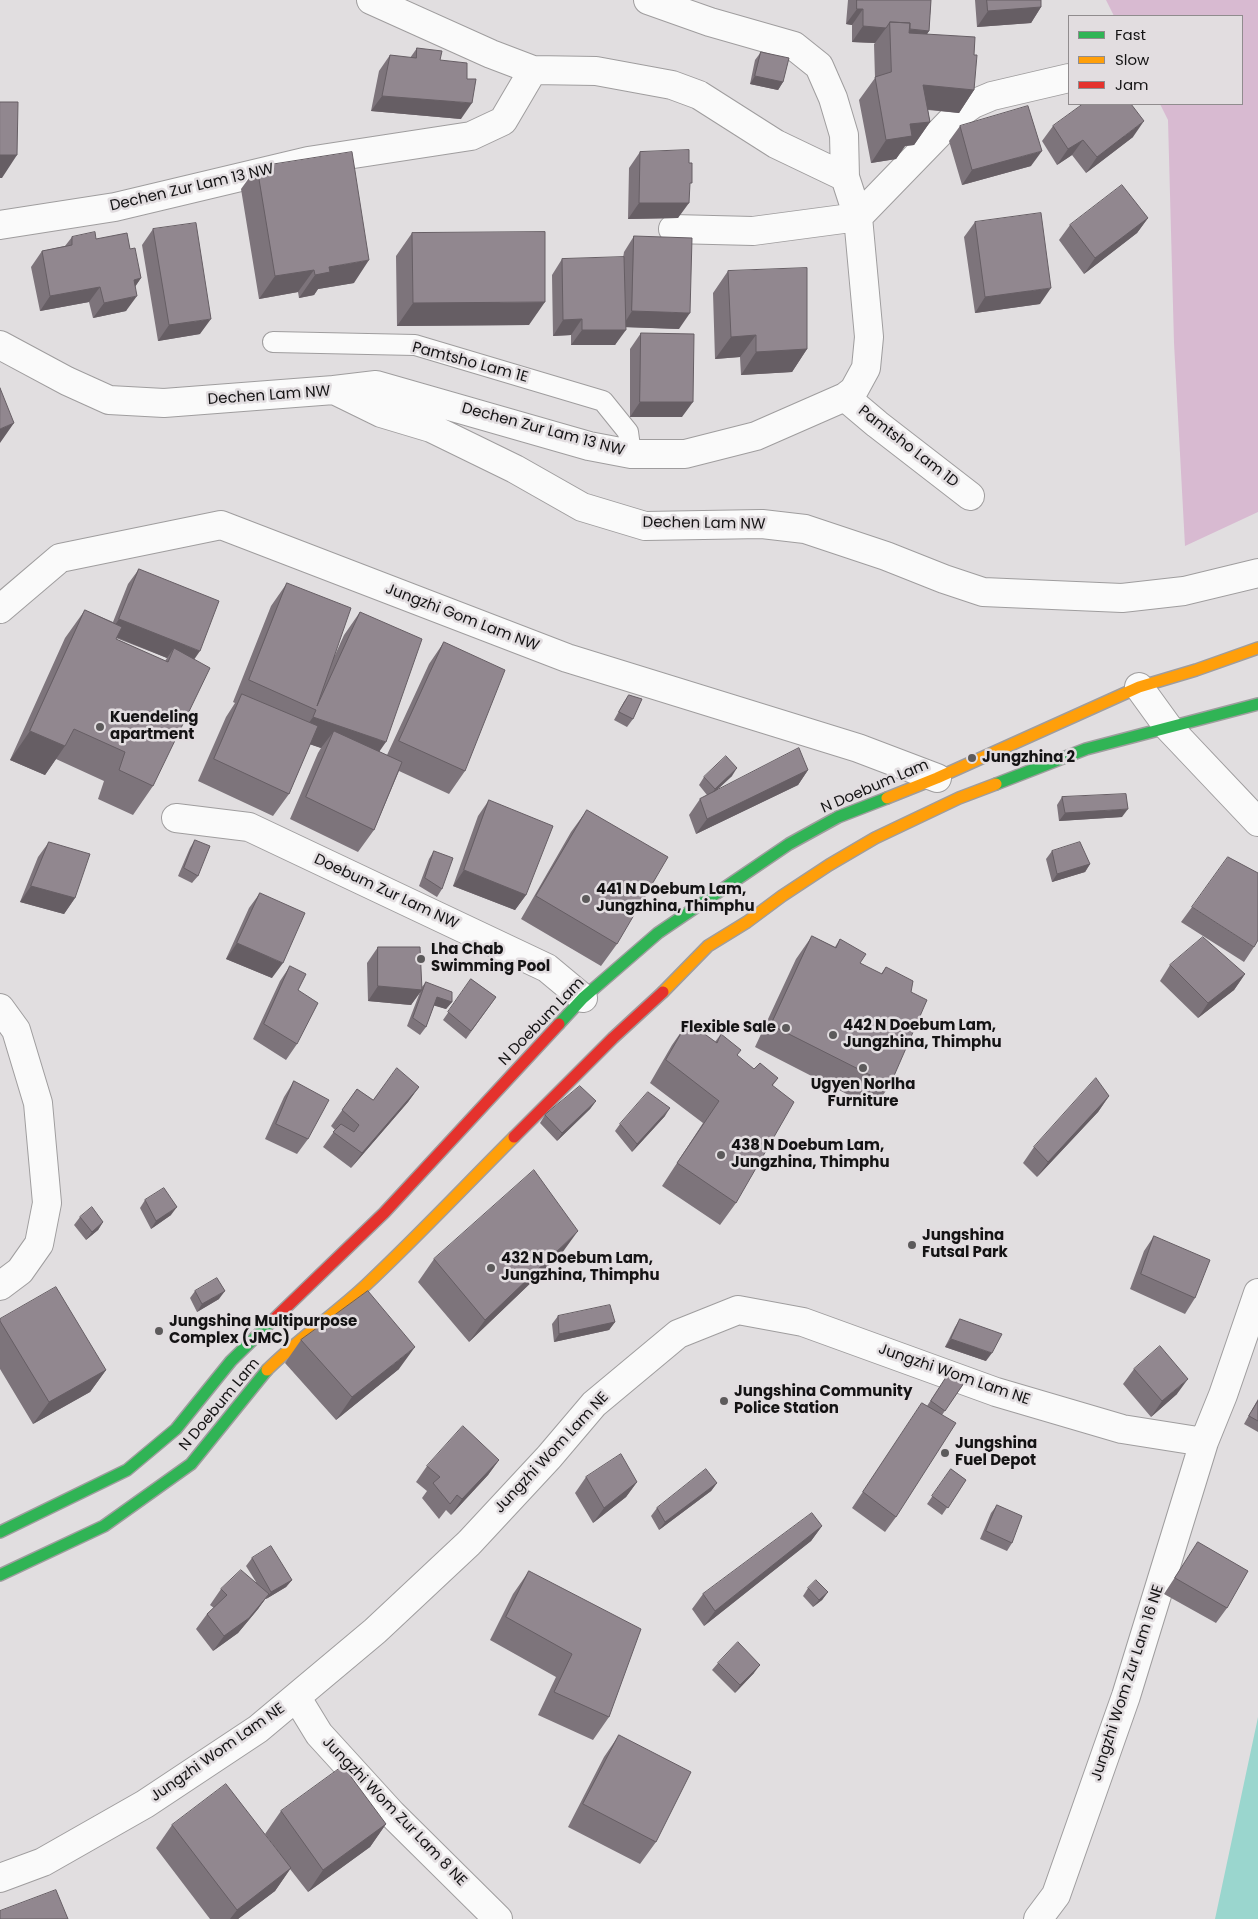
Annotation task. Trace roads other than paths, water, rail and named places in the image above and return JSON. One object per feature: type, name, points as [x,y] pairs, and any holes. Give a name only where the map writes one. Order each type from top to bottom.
[{"type":"main road","name":"N Doebum Lam","points":[[0,1532],[128,1470],[176,1429],[232,1361],[384,1213],[583,998],[658,933],[789,844],[838,817],[937,778],[1139,687],[1196,670],[1258,648]]},
{"type":"main road","name":"N Doebum Lam","points":[[0,1575],[104,1526],[191,1464],[268,1369],[366,1285],[613,1038],[660,996],[708,946],[747,922],[782,896],[875,838],[958,798],[1086,749],[1258,704]]},
{"type":"street","points":[[371,0],[491,54],[533,70],[596,71],[672,85],[699,95],[776,144],[845,176]]},
{"type":"street","name":"Dechen Zur Lam 13 NW","points":[[334,390],[376,385],[589,446],[631,454],[685,454],[756,436],[845,397],[854,390],[866,368],[869,337],[858,217],[845,176],[844,135],[833,98],[819,66],[794,46],[710,22],[648,0]]},
{"type":"street","name":"Dechen Zur Lam 13 NW","points":[[0,225],[115,207],[308,161],[471,136],[503,121],[533,70]]},
{"type":"street","points":[[673,229],[753,231],[858,217],[956,116],[974,104],[992,96],[1068,78]]},
{"type":"street","name":"Dechen Lam NW","points":[[0,345],[67,381],[109,400],[164,404],[334,390],[381,413],[431,428],[515,468],[582,507],[645,526],[762,524],[805,529],[886,556],[983,592],[1122,598],[1184,591],[1258,573]]},
{"type":"street","name":"Pamtsho Lam 1D","points":[[845,397],[970,496]]},
{"type":"street","name":"Jungzhi Gom Lam NW","points":[[0,609],[60,558],[221,525],[567,658],[858,748],[937,778]]},
{"type":"street","points":[[1139,687],[1168,727],[1258,822]]},
{"type":"street","name":"Doebum Zur Lam NW","points":[[176,818],[249,827],[547,968],[583,998]]},
{"type":"street","points":[[0,1008],[16,1030],[38,1103],[47,1203],[39,1244],[20,1271],[0,1286]]},
{"type":"street","points":[[1204,1442],[1223,1395],[1258,1293]]},
{"type":"street","name":"Jungzhi Wom Lam NE","points":[[0,1878],[43,1862],[145,1804],[258,1730],[375,1632],[469,1543],[549,1457],[594,1404],[678,1334],[738,1310],[803,1322],[996,1392],[1122,1429],[1204,1442]]},
{"type":"street","name":"Jungzhi Wom Zur Lam 16 NE","points":[[1038,1919],[1056,1895],[1126,1696],[1204,1442]]},
{"type":"street","name":"Jungzhi Wom Zur Lam 8 NE","points":[[297,1698],[319,1734],[392,1814],[498,1919]]},
{"type":"lane","name":"Pamtsho Lam 1E","points":[[273,342],[415,345],[604,401],[628,432],[631,454]]},
{"type":"place","name":"Kuendeling apartment","points":[[100,727]]},
{"type":"place","name":"Jungzhina 2","points":[[972,758]]},
{"type":"place","name":"441 N Doebum Lam, Jungzhina, Thimphu","points":[[586,899]]},
{"type":"place","name":"Lha Chab Swimming Pool","points":[[421,959]]},
{"type":"place","name":"Flexible Sale","points":[[786,1028]]},
{"type":"place","name":"442 N Doebum Lam, Jungzhina, Thimphu","points":[[833,1035]]},
{"type":"place","name":"Ugyen Norlha Furniture","points":[[863,1068]]},
{"type":"place","name":"438 N Doebum Lam, Jungzhina, Thimphu","points":[[721,1155]]},
{"type":"place","name":"Jungshina Futsal Park","points":[[912,1245]]},
{"type":"place","name":"432 N Doebum Lam, Jungzhina, Thimphu","points":[[491,1268]]},
{"type":"place","name":"Jungshina Multipurpose Complex (JMC)","points":[[159,1331]]},
{"type":"place","name":"Jungshina Community Police Station","points":[[724,1401]]},
{"type":"place","name":"Jungshina Fuel Depot","points":[[945,1453]]}]
